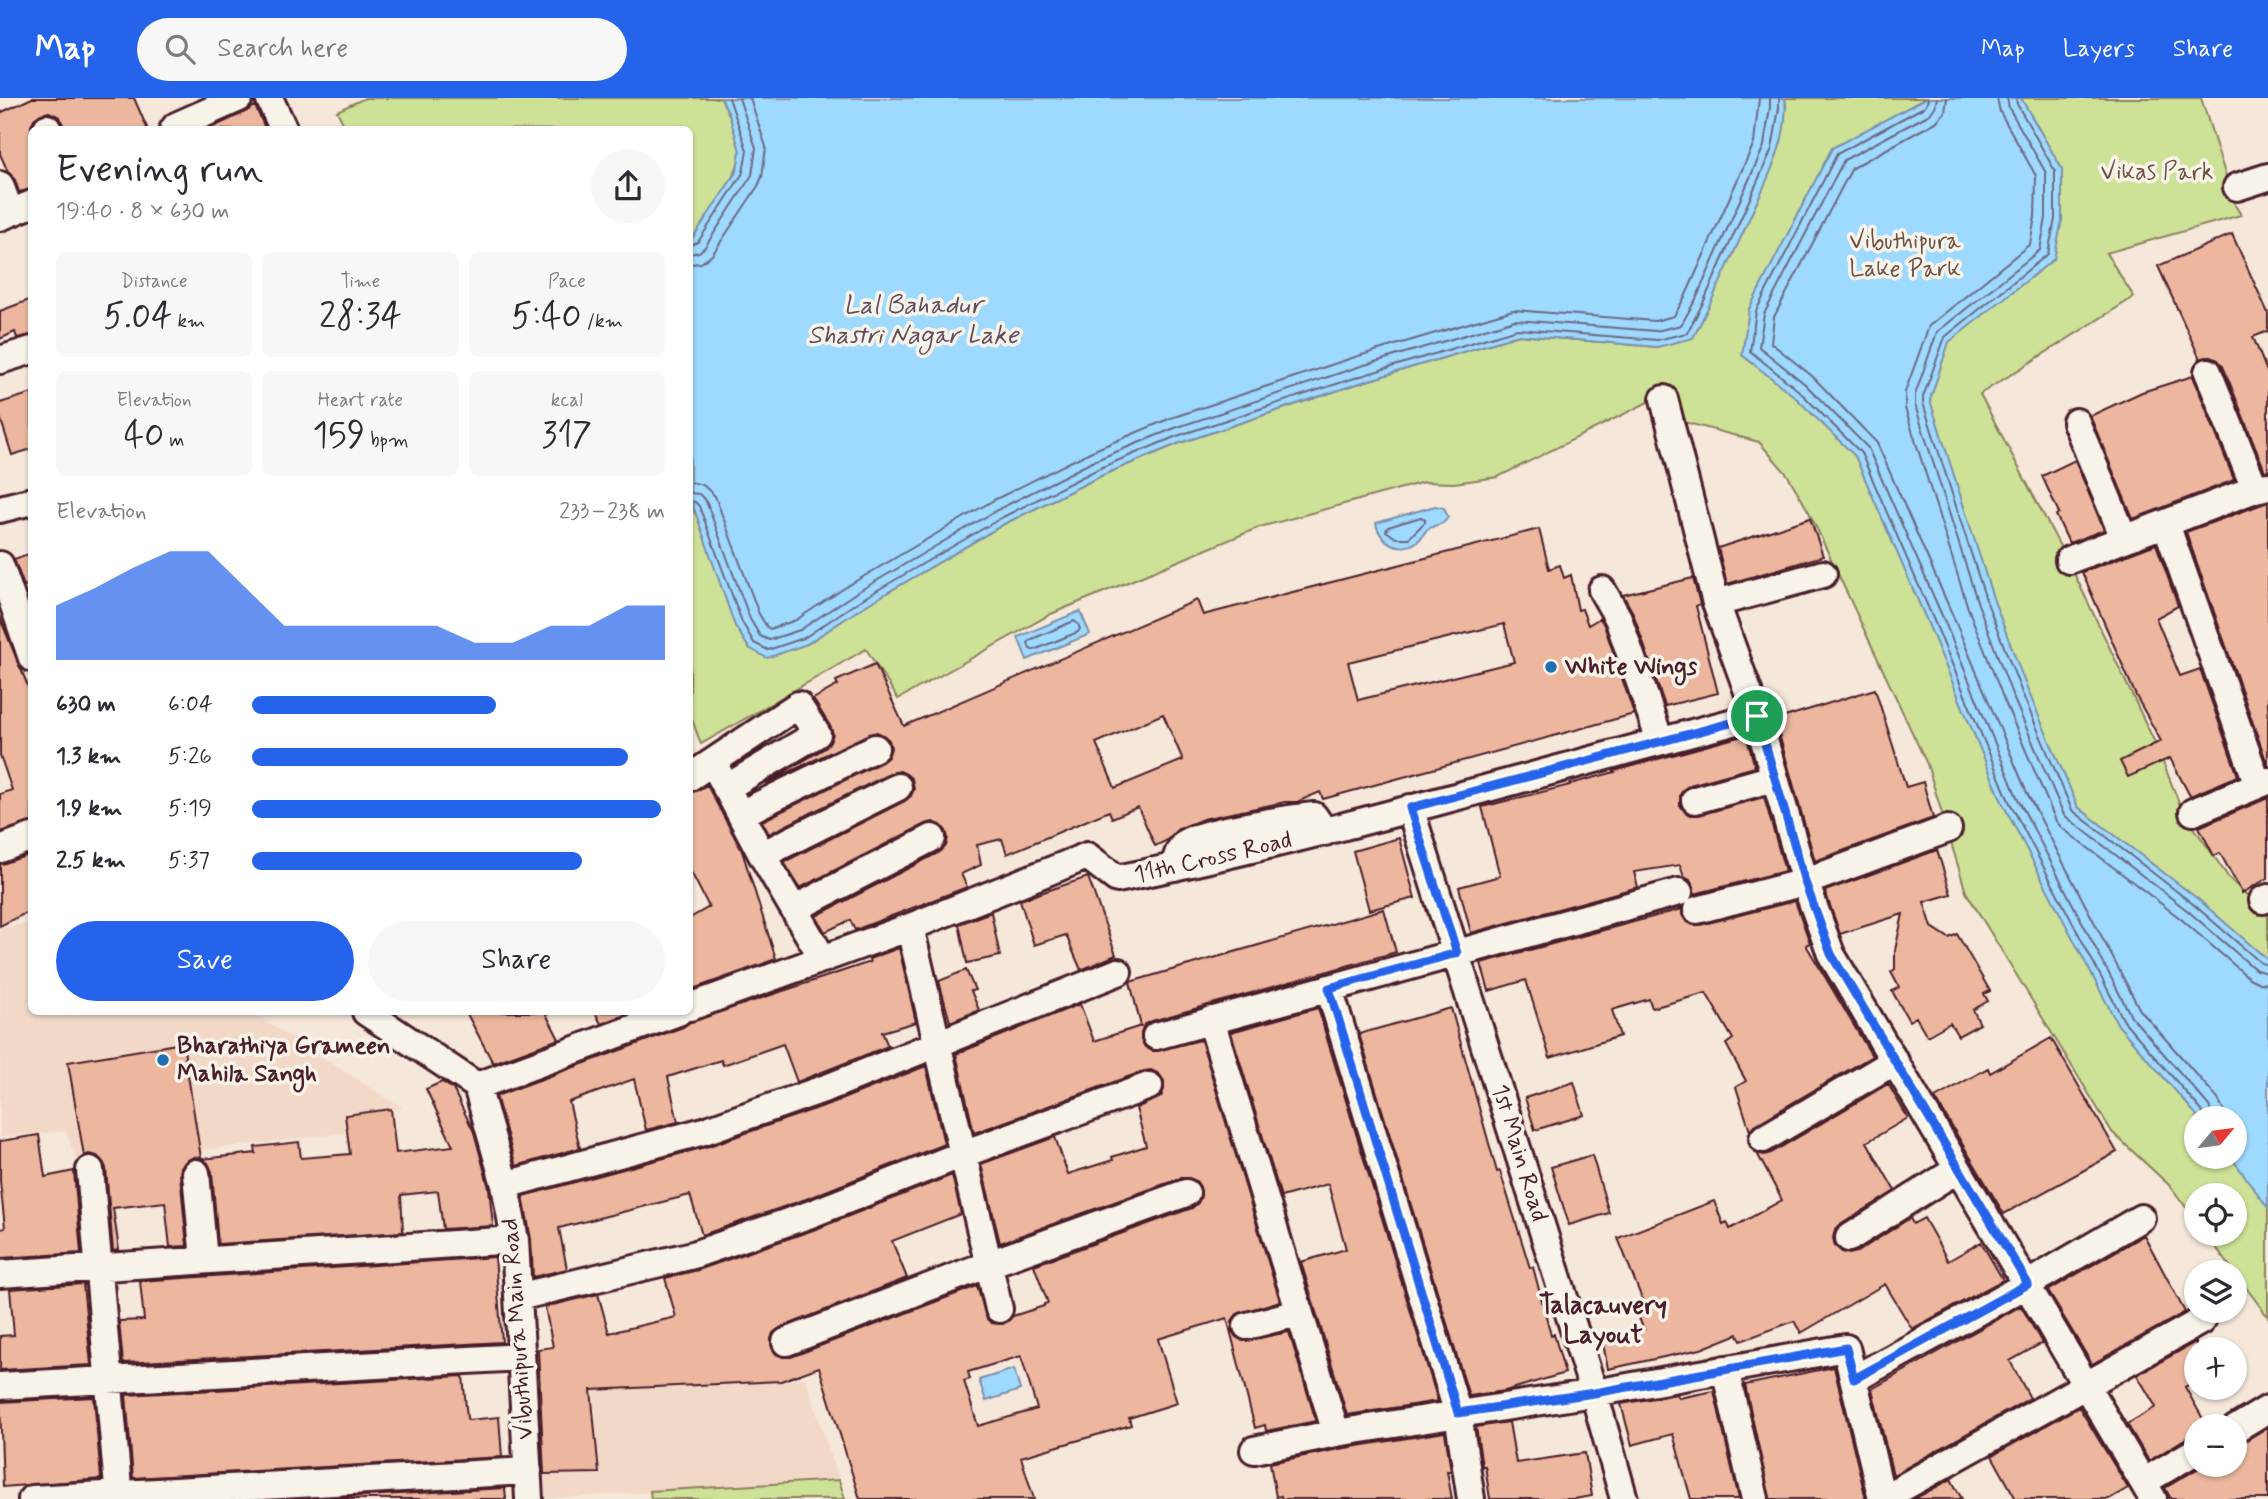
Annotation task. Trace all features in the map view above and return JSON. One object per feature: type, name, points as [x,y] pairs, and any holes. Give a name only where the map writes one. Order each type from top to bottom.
[{"type":"street","points":[[176,126],[239,98]]},
{"type":"street","points":[[269,98],[282,126]]},
{"type":"street","points":[[2237,187],[2268,177]]},
{"type":"street","points":[[0,185],[14,211]]},
{"type":"street","points":[[0,360],[28,351]]},
{"type":"street","points":[[2069,560],[2261,487],[2208,372]]},
{"type":"street","points":[[1664,399],[1716,603],[1757,716],[1805,882],[1831,954],[2086,1384],[2143,1493],[2184,1461]]},
{"type":"street","points":[[2076,422],[2124,538]]},
{"type":"street","points":[[0,509],[28,501]]},
{"type":"street","points":[[2166,524],[2263,783],[2193,812]]},
{"type":"street","points":[[0,565],[28,646]]},
{"type":"street","points":[[1716,603],[1823,574]]},
{"type":"street","points":[[1602,590],[1618,618],[1660,741]]},
{"type":"street","points":[[693,775],[798,705],[817,734],[726,788]]},
{"type":"street","name":"11th Cross Road","points":[[693,1006],[910,928],[1087,856],[1117,879],[1175,867],[1325,832],[1757,716]]},
{"type":"street","points":[[741,814],[875,748]]},
{"type":"street","points":[[712,761],[762,855],[823,959]]},
{"type":"street","points":[[1695,800],[1774,778]]},
{"type":"street","points":[[762,855],[898,787]]},
{"type":"street","name":"1st Main Road","points":[[1410,808],[1594,1393],[1624,1499]]},
{"type":"street","points":[[1156,1036],[1457,953],[1688,901],[1805,882],[1948,829]]},
{"type":"street","points":[[0,849],[28,838]]},
{"type":"street","points":[[794,909],[932,838]]},
{"type":"street","points":[[910,928],[999,1309]]},
{"type":"street","points":[[505,1185],[704,1131],[829,1087],[1118,972]]},
{"type":"street","points":[[1329,988],[1458,1413],[1471,1499]]},
{"type":"street","points":[[370,1015],[477,1086],[670,1015]]},
{"type":"street","points":[[1211,1020],[1335,1433]]},
{"type":"street","points":[[1763,1139],[1895,1061]]},
{"type":"street","name":"Vibuthipura Main Road","points":[[477,1086],[505,1185],[515,1240],[529,1499]]},
{"type":"street","points":[[518,1297],[692,1255],[811,1214],[963,1154],[1149,1086]]},
{"type":"street","points":[[1849,1238],[1958,1169]]},
{"type":"street","points":[[90,1170],[119,1497]]},
{"type":"street","points":[[196,1173],[204,1260]]},
{"type":"street","points":[[786,1342],[1186,1192]]},
{"type":"street","points":[[1854,1379],[2028,1284],[2141,1218]]},
{"type":"street","points":[[0,1274],[515,1240]]},
{"type":"street","points":[[1247,1326],[1298,1313]]},
{"type":"street","points":[[1254,1450],[1335,1433],[1594,1393],[1846,1348],[1882,1499],[2197,1323]]},
{"type":"street","points":[[0,1386],[521,1357]]},
{"type":"street","points":[[1725,1369],[1755,1499]]},
{"type":"street","points":[[2247,1422],[2268,1409]]},
{"type":"street","points":[[32,1499],[119,1497],[528,1471]]},
{"type":"shaded area","name":"Bharathiya Grameen Mahila Sangh","points":[[28,923],[28,1015],[256,1015],[402,1108],[345,1113],[345,1133],[77,1165],[66,1131],[0,1137],[0,928]]},
{"type":"shaded area","points":[[783,1342],[785,1382],[805,1377],[839,1480],[545,1499],[535,1349],[612,1343],[637,1353]]},
{"type":"green space","points":[[365,98],[721,98],[738,138],[739,161],[728,185],[693,238],[693,126],[344,126],[337,111]]},
{"type":"green space","name":"Vibuthipura Lake Park","points":[[1785,98],[2201,98],[2235,205],[2241,215],[2106,253],[2134,297],[1980,394],[2073,571],[2156,745],[2182,810],[2229,878],[2254,902],[2268,909],[2268,1317],[2247,1289],[2247,1260],[2225,1260],[2215,1246],[2247,1246],[2247,1183],[2184,1183],[2184,1205],[2171,1187],[2112,1132],[1966,892],[1927,764],[1809,512],[1787,474],[1759,442],[1684,422],[1676,398],[1652,400],[1498,477],[1454,483],[1424,482],[1260,527],[1051,614],[898,699],[866,649],[701,744],[693,722],[693,508],[807,644],[863,607],[1006,523],[1103,475],[1180,443],[1363,382],[1519,335],[1657,347],[1786,107]]},
{"type":"green space","points":[[839,1480],[845,1499],[651,1499],[650,1491]]},
{"type":"water","name":"Lal Bahadur Shastri Nagar Lake","points":[[721,98],[1785,98],[1783,131],[1774,164],[1693,338],[1657,347],[1519,335],[1363,382],[1180,443],[1103,475],[1006,523],[863,607],[807,644],[767,658],[749,648],[735,626],[693,506],[693,237],[737,171],[740,151],[729,114]]},
{"type":"water","points":[[1926,98],[2021,98],[2062,169],[2062,220],[2054,259],[1949,342],[1930,400],[1993,598],[2028,691],[2078,807],[2198,899],[2268,960],[2268,1208],[2240,1169],[2247,1169],[2247,1106],[2189,1106],[2118,1025],[2003,804],[1855,456],[1794,396],[1742,355],[1749,309],[1832,148]]},
{"type":"water","points":[[1435,506],[1444,508],[1448,517],[1428,529],[1412,544],[1392,544],[1386,541],[1378,530],[1376,523]]},
{"type":"water","points":[[1080,611],[1090,634],[1027,660],[1018,637]]},
{"type":"water","points":[[1014,1369],[1020,1390],[986,1401],[979,1380]]},
{"type":"building","points":[[32,98],[134,98],[146,126],[63,126],[60,117],[49,112],[41,114],[28,126],[28,190],[19,192],[0,154],[0,113]]},
{"type":"building","points":[[255,106],[264,126],[215,126]]},
{"type":"building","points":[[2232,234],[2268,313],[2268,331],[2253,337],[2268,374],[2268,471],[2265,471],[2223,366],[2211,357],[2200,359],[2158,266]]},
{"type":"building","points":[[28,300],[28,336],[17,338],[15,332],[0,339],[0,311]]},
{"type":"building","points":[[2193,376],[2234,480],[2133,519],[2090,416],[2142,392]]},
{"type":"building","points":[[28,394],[28,450],[12,455],[0,417],[0,403]]},
{"type":"building","points":[[2075,460],[2104,530],[2069,543],[2042,476]]},
{"type":"building","points":[[2268,502],[2268,766],[2186,532]]},
{"type":"building","points":[[1810,518],[1823,556],[1727,584],[1718,548]]},
{"type":"building","points":[[1539,529],[1549,569],[1560,565],[1564,578],[1571,575],[1578,610],[1582,609],[1588,625],[1600,618],[1604,625],[1634,714],[1323,799],[1320,792],[1297,802],[1285,802],[1203,819],[1178,829],[1166,841],[1155,846],[1138,807],[1112,818],[1109,811],[1007,854],[1002,839],[977,845],[981,865],[961,874],[967,887],[855,930],[850,920],[825,932],[816,916],[940,852],[946,846],[948,838],[941,825],[933,822],[925,824],[800,888],[784,862],[905,801],[914,789],[912,779],[906,774],[900,771],[891,773],[769,834],[762,821],[882,762],[888,757],[891,748],[889,740],[883,735],[877,732],[869,734],[766,783],[825,748],[830,742],[833,734],[830,726],[813,699],[838,685],[836,681],[875,664],[904,726],[1197,600],[1203,615]],"holes":[[[1504,624],[1514,662],[1358,700],[1348,662]],[[1163,714],[1183,760],[1115,788],[1096,743]]]},
{"type":"building","points":[[2156,544],[2178,606],[2156,618],[2180,676],[2200,669],[2238,776],[2190,796],[2170,758],[2128,777],[2120,761],[2161,741],[2136,696],[2082,572]]},
{"type":"building","points":[[28,554],[28,585],[24,586],[14,559]]},
{"type":"building","points":[[1693,578],[1700,604],[1696,606],[1718,693],[1665,706],[1633,613],[1623,595]]},
{"type":"building","points":[[0,618],[28,686],[28,823],[0,832],[0,794],[12,790],[0,755]]},
{"type":"building","points":[[1875,689],[1906,787],[1923,782],[1933,818],[1815,861],[1775,720]]},
{"type":"building","points":[[1746,735],[1755,767],[1690,785],[1680,795],[1680,805],[1690,815],[1699,815],[1764,797],[1785,871],[1694,894],[1694,887],[1690,880],[1684,877],[1680,865],[1634,872],[1638,887],[1471,933],[1459,887],[1500,876],[1482,807]]},
{"type":"building","points":[[707,785],[742,851],[776,959],[693,989],[693,916],[709,907],[693,876],[693,792]]},
{"type":"building","points":[[2268,798],[2268,878],[2242,893],[2220,853],[2214,856],[2199,827]]},
{"type":"building","points":[[1399,838],[1415,898],[1369,910],[1353,851]]},
{"type":"building","points":[[1937,850],[1951,894],[1924,902],[1932,927],[1949,938],[1957,934],[1990,991],[1984,994],[1988,1001],[1973,1010],[1980,1024],[1958,1036],[1950,1023],[1927,1036],[1916,1017],[1909,1021],[1892,991],[1899,987],[1891,972],[1895,969],[1895,950],[1903,914],[1840,934],[1825,891]]},
{"type":"building","points":[[28,855],[28,912],[0,926],[0,864]]},
{"type":"building","points":[[1088,877],[1116,955],[1081,970],[1066,935],[1034,945],[1020,900]]},
{"type":"building","points":[[1795,901],[1810,943],[1806,945],[1872,1056],[1755,1125],[1750,1131],[1736,1087],[1746,1081],[1726,1044],[1733,1039],[1706,993],[1652,1008],[1649,999],[1612,1010],[1620,1036],[1550,1058],[1526,980],[1489,991],[1481,963],[1682,909],[1686,921],[1700,925]]},
{"type":"building","points":[[1384,909],[1396,952],[1152,1021],[1144,1025],[1141,1033],[1145,1047],[1153,1051],[1201,1040],[1280,1301],[1237,1314],[1232,1321],[1232,1331],[1243,1341],[1289,1332],[1316,1421],[1266,1431],[1265,1425],[1255,1428],[1227,1318],[1158,1339],[1177,1403],[1129,1418],[1131,1425],[1021,1457],[1034,1499],[860,1499],[819,1367],[781,1381],[591,1390],[599,1473],[544,1474],[538,1349],[553,1347],[545,1307],[598,1294],[609,1333],[676,1317],[665,1278],[698,1270],[816,1229],[952,1175],[961,1214],[892,1241],[907,1278],[780,1328],[773,1333],[772,1348],[776,1354],[791,1357],[977,1286],[987,1319],[991,1323],[1003,1324],[1013,1316],[1048,1303],[1034,1265],[1192,1208],[1198,1203],[1201,1196],[1196,1181],[1181,1178],[1000,1243],[981,1164],[1055,1137],[1068,1174],[1146,1146],[1136,1108],[1161,1097],[1164,1081],[1159,1074],[1151,1070],[1144,1071],[974,1133],[956,1054],[1080,1004],[1094,1041],[1141,1026],[1130,982]],"holes":[[[1021,1356],[1037,1409],[978,1426],[964,1381],[970,1379],[968,1372]]]},
{"type":"building","points":[[991,912],[1000,956],[967,963],[959,924]]},
{"type":"building","points":[[899,948],[916,1022],[882,1032],[888,1046],[797,1082],[783,1044],[723,1065],[721,1060],[668,1077],[678,1122],[646,1130],[634,1079],[569,1102],[580,1148],[516,1166],[496,1096],[683,1027],[690,1022],[870,962],[869,959]]},
{"type":"building","points":[[966,970],[975,990],[971,991],[979,1010],[950,1022],[939,981]]},
{"type":"building","points":[[1318,1008],[1438,1401],[1347,1415],[1301,1262],[1346,1249],[1328,1184],[1281,1197],[1231,1032]]},
{"type":"building","points":[[1451,1008],[1497,1172],[1500,1171],[1530,1268],[1533,1267],[1551,1335],[1554,1334],[1565,1373],[1505,1391],[1469,1396],[1359,1034]]},
{"type":"building","points":[[468,1015],[547,1015],[559,1039],[493,1063]]},
{"type":"building","points":[[596,1015],[625,1015],[601,1024]]},
{"type":"building","points":[[2051,1038],[2117,1152],[2004,1214],[1935,1098],[1988,1068],[1990,1073]]},
{"type":"building","points":[[183,1043],[201,1158],[194,1157],[181,1167],[187,1246],[170,1247],[165,1202],[113,1208],[119,1250],[113,1251],[106,1168],[97,1156],[84,1156],[68,1062]]},
{"type":"building","points":[[926,1066],[944,1144],[806,1199],[702,1235],[690,1195],[559,1228],[567,1269],[533,1277],[531,1239],[523,1196],[709,1146],[835,1102]]},
{"type":"building","points":[[442,1082],[453,1089],[474,1132],[489,1188],[493,1226],[443,1229],[438,1191],[401,1195],[403,1232],[218,1244],[212,1172],[208,1163],[202,1159],[256,1153],[255,1147],[299,1142],[301,1158],[350,1154],[345,1115],[391,1109],[396,1153],[453,1146],[426,1089]]},
{"type":"building","points":[[1574,1082],[1584,1115],[1535,1130],[1525,1098]]},
{"type":"building","points":[[1888,1084],[1908,1118],[1867,1142],[1895,1191],[1840,1225],[1833,1238],[1835,1246],[1849,1254],[1857,1252],[1910,1218],[1913,1224],[1924,1218],[1948,1261],[1981,1242],[2003,1280],[1912,1329],[1885,1284],[1801,1333],[1794,1321],[1741,1341],[1738,1334],[1701,1349],[1608,1369],[1602,1339],[1644,1330],[1635,1308],[1644,1304],[1618,1238],[1714,1201],[1723,1224],[1727,1222],[1730,1229],[1782,1200],[1757,1153],[1771,1153]]},
{"type":"building","points":[[39,1135],[45,1177],[74,1171],[81,1253],[0,1258],[0,1229],[5,1228],[0,1181],[0,1141]]},
{"type":"building","points":[[1592,1155],[1609,1213],[1569,1225],[1551,1167]]},
{"type":"building","points":[[2144,1235],[2184,1313],[2092,1364],[2048,1291]]},
{"type":"building","points":[[495,1257],[502,1342],[123,1363],[119,1321],[144,1320],[140,1281]]},
{"type":"building","points":[[83,1284],[91,1365],[0,1370],[0,1336],[14,1335],[10,1289]]},
{"type":"building","points":[[2021,1306],[2042,1343],[2010,1361],[2030,1398],[1893,1475],[1872,1389]]},
{"type":"building","points":[[2184,1349],[2184,1400],[2192,1400],[2200,1414],[2184,1414],[2184,1439],[2149,1461],[2127,1424],[2156,1407],[2137,1375]]},
{"type":"building","points":[[1834,1367],[1866,1499],[1770,1499],[1745,1385]]},
{"type":"building","points":[[463,1376],[468,1420],[499,1417],[502,1457],[133,1478],[126,1395]]},
{"type":"building","points":[[1714,1391],[1739,1499],[1691,1499],[1673,1434],[1632,1445],[1621,1404],[1677,1394],[1679,1398]]},
{"type":"building","points":[[94,1397],[101,1479],[3,1487],[0,1402]]},
{"type":"building","points":[[2079,1407],[2128,1488],[2109,1499],[2016,1499],[1992,1456]]},
{"type":"building","points":[[1509,1422],[1516,1463],[1585,1453],[1592,1496],[1574,1499],[1490,1499],[1476,1427]]},
{"type":"building","points":[[2268,1427],[2268,1499],[2171,1499],[2165,1488],[2184,1477],[2247,1477],[2247,1440]]},
{"type":"building","points":[[1445,1432],[1452,1499],[1276,1497],[1270,1463]]},
{"type":"building","points":[[1951,1479],[1962,1499],[1914,1499]]},
{"type":"building","points":[[505,1488],[506,1499],[311,1499]]},
{"type":"place","name":"White Wings","points":[[1551,667]]},
{"type":"place","name":"Bharathiya Grameen Mahila Sangh","points":[[163,1060]]},
{"type":"district","name":"Talacauvery Layout","points":[[1603,1321]]},
{"type":"route","points":[[1757,716],[1805,882],[1831,954],[2028,1284],[1854,1379],[1846,1348],[1594,1393],[1458,1413],[1329,988],[1457,953],[1410,808],[1757,716]]},
{"type":"park label","name":"Vikas Park","points":[[2157,172]]}]
